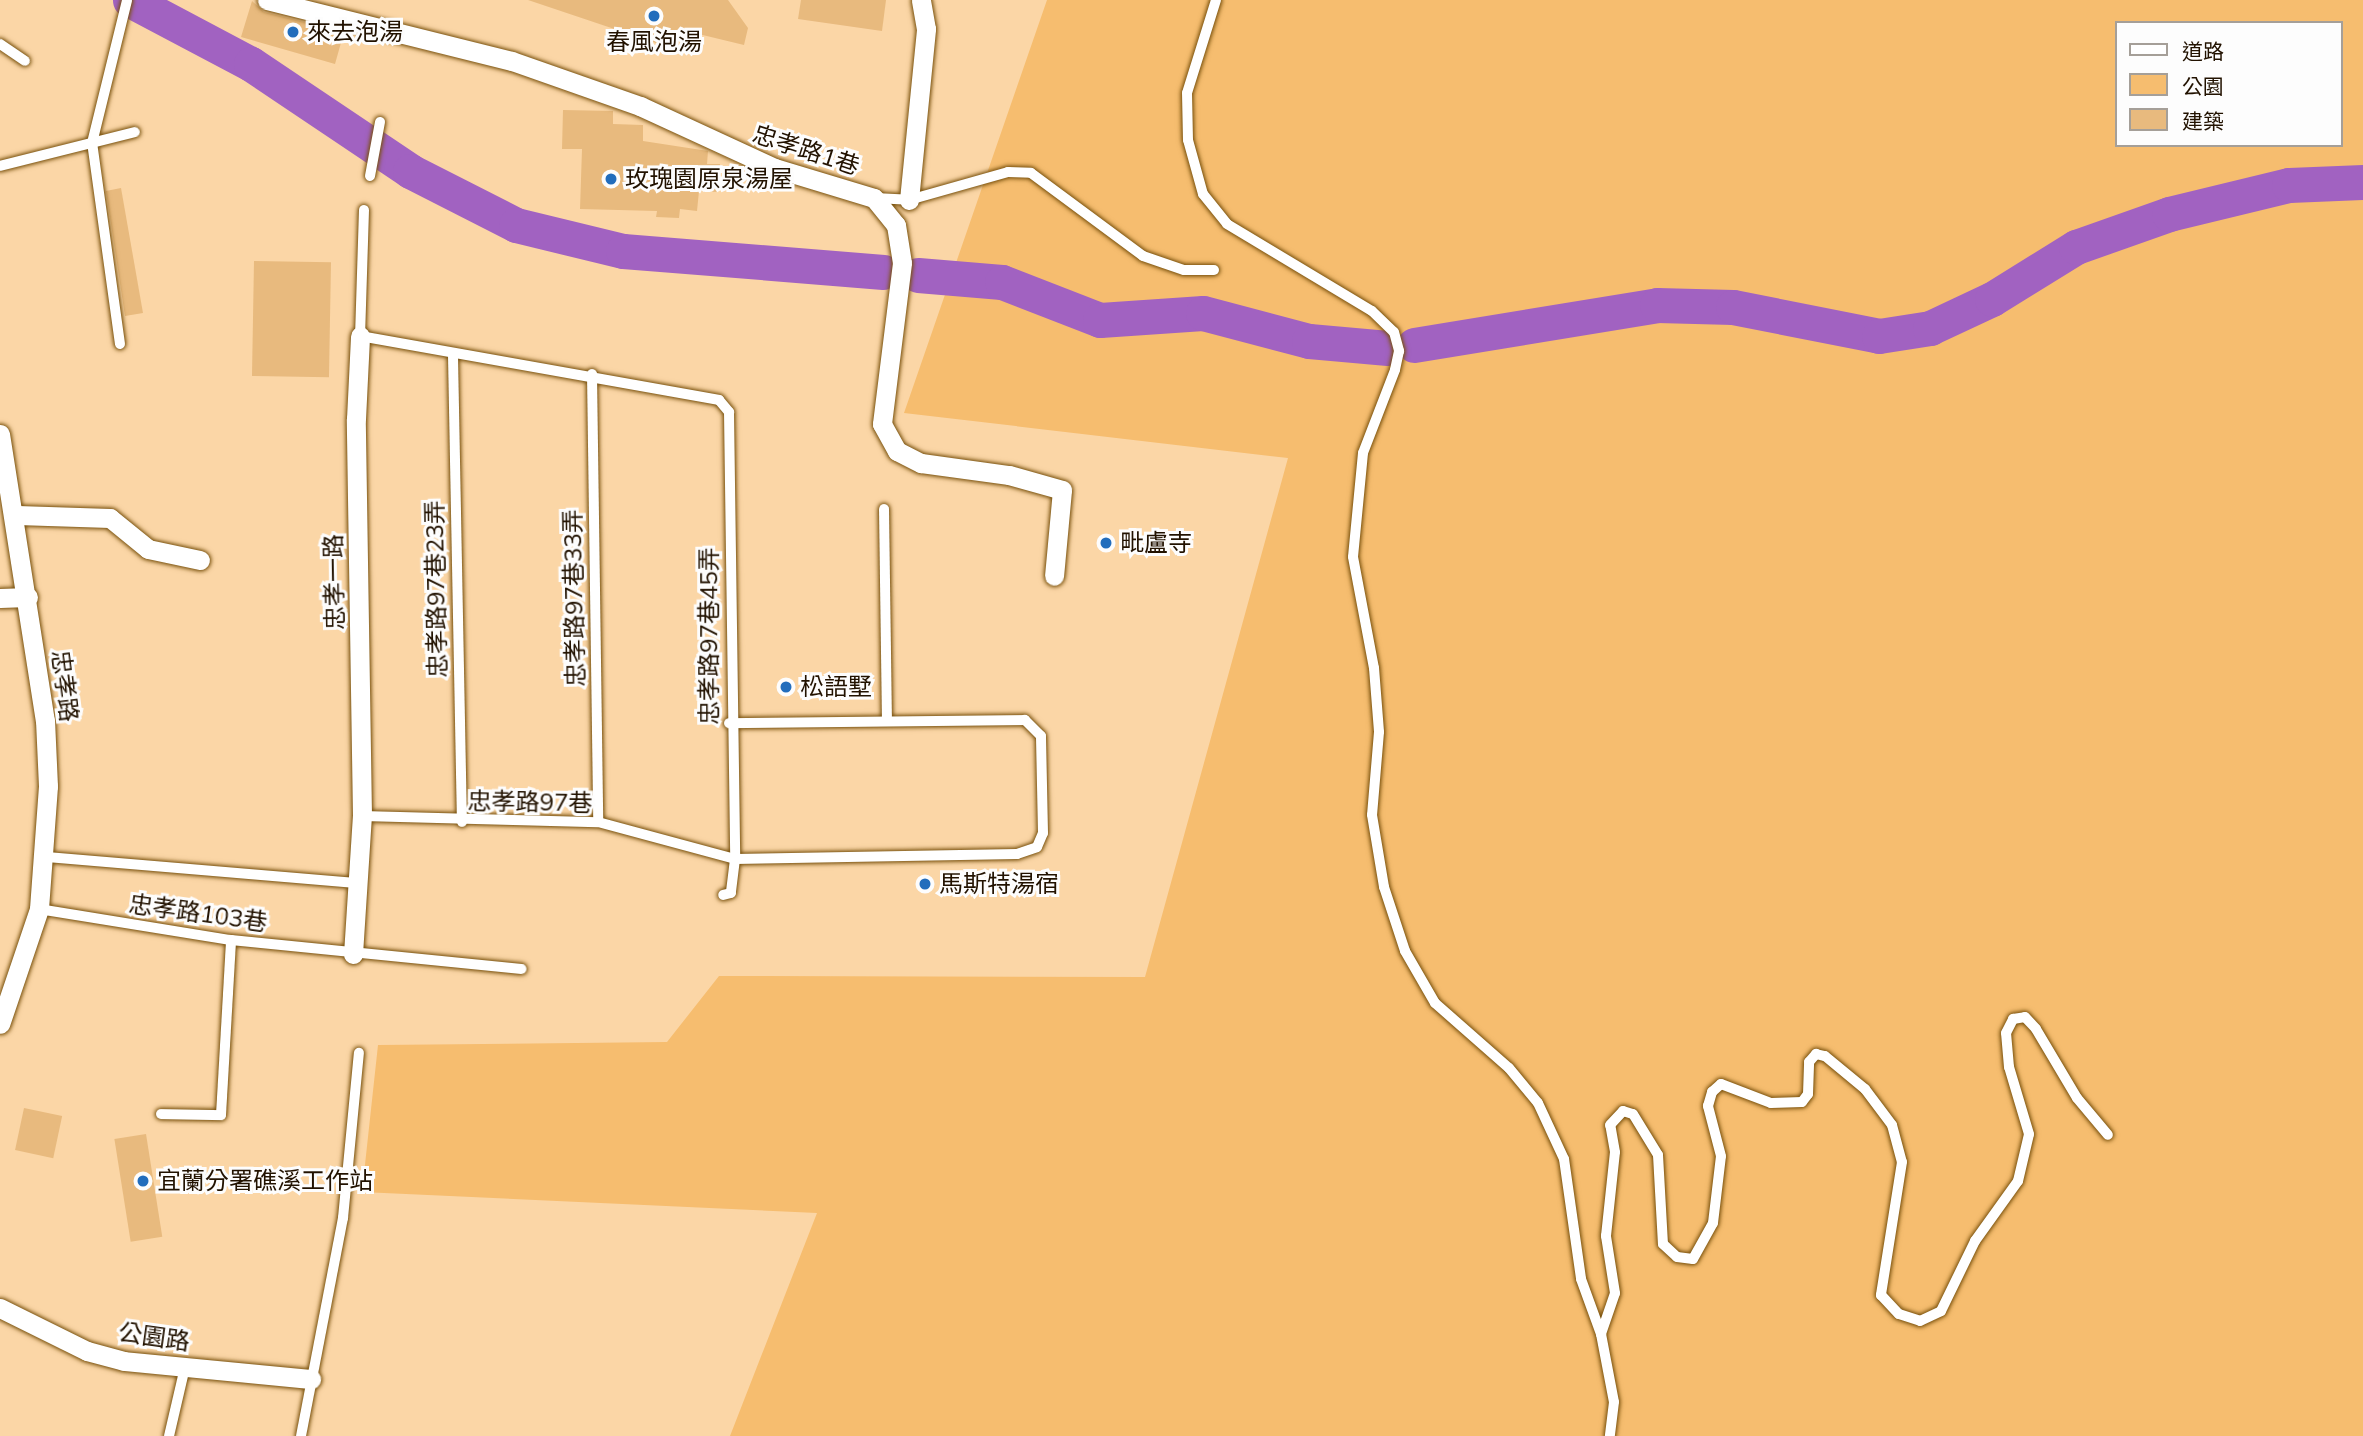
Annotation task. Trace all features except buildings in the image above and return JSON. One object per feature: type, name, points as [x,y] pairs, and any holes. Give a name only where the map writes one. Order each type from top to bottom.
[{"type":"street","name":"忠孝路1巷","points":[[267,0],[512,61],[640,106],[775,168],[874,198],[896,225],[902,263],[882,424],[897,450],[921,463],[1009,475],[1062,490],[1054,576]]},
{"type":"street","points":[[909,200],[926,29],[921,0]]},
{"type":"street","name":"忠孝一路","points":[[352,954],[362,816],[356,419],[360,336]]},
{"type":"street","name":"忠孝路","points":[[0,435],[17,515],[46,720],[46,857],[38,909],[0,1020]]},
{"type":"street","points":[[17,515],[110,518],[148,549],[200,560]]},
{"type":"street","points":[[0,597],[28,597]]},
{"type":"street","name":"公園路","points":[[0,1308],[87,1351],[185,1367],[311,1379]]},
{"type":"lane","points":[[120,344],[92,143],[127,0]]},
{"type":"lane","points":[[1216,0],[1187,93],[1188,140],[1203,194],[1227,224],[1373,311],[1394,332],[1399,351],[1363,453],[1353,556],[1374,668],[1379,732],[1372,815],[1384,887],[1405,951],[1435,1003],[1509,1068],[1538,1103],[1564,1159],[1581,1279],[1601,1334],[1614,1402],[1610,1436]]},
{"type":"lane","points":[[0,44],[25,61]]},
{"type":"lane","points":[[370,176],[380,122]]},
{"type":"lane","points":[[0,166],[135,132]]},
{"type":"lane","points":[[874,198],[909,200],[1007,172],[1031,173],[1143,256],[1184,270],[1214,270]]},
{"type":"lane","name":"忠孝一路","points":[[360,336],[364,210]]},
{"type":"lane","points":[[360,336],[453,356],[592,374]]},
{"type":"lane","name":"忠孝路97巷23弄","points":[[453,356],[462,822]]},
{"type":"lane","name":"忠孝路97巷45弄","points":[[592,374],[719,400],[729,412],[729,723],[735,859],[731,892],[723,895]]},
{"type":"lane","name":"忠孝路97巷33弄","points":[[592,374],[598,822]]},
{"type":"lane","points":[[884,509],[887,721]]},
{"type":"lane","name":"忠孝路97巷","points":[[362,816],[462,822],[598,822],[735,859],[1017,854],[1037,847],[1043,833],[1041,736],[1025,720],[729,723]]},
{"type":"lane","points":[[46,857],[357,883]]},
{"type":"lane","name":"忠孝路103巷","points":[[38,909],[230,940],[522,969]]},
{"type":"lane","points":[[161,1114],[220,1115],[230,940]]},
{"type":"lane","points":[[1601,1334],[1615,1293],[1606,1236],[1615,1152],[1610,1125],[1623,1111],[1633,1114],[1658,1156],[1663,1244],[1677,1258],[1693,1259],[1713,1223],[1721,1156],[1708,1106],[1712,1092],[1721,1084],[1771,1103],[1802,1102],[1808,1094],[1809,1062],[1816,1054],[1825,1056],[1865,1088],[1892,1125],[1902,1162],[1881,1295],[1899,1314],[1920,1321],[1941,1311],[1975,1241],[2018,1181],[2029,1134],[2009,1067],[2006,1033],[2013,1019],[2025,1017],[2036,1029],[2077,1098],[2108,1135]]},
{"type":"lane","points":[[301,1436],[343,1218],[359,1053]]},
{"type":"lane","points":[[169,1436],[185,1367]]},
{"type":"green space","points":[[1047,0],[2363,0],[2363,1436],[730,1436],[817,1213],[362,1192],[378,1045],[667,1042],[719,976],[1145,977],[1288,458],[904,413]]},
{"type":"waterway","points":[[130,0],[251,64],[410,171],[516,225],[623,251],[883,272]]},
{"type":"waterway","points":[[1414,345],[1657,305],[1733,307],[1879,336],[1930,328],[1992,299],[2076,247],[2169,214],[2289,185],[2363,182]]},
{"type":"waterway","points":[[918,275],[1002,282],[1100,320],[1203,313],[1309,341],[1388,348]]},
{"type":"place","name":"春風泡湯","points":[[654,16]]},
{"type":"place","name":"來去泡湯","points":[[293,32]]},
{"type":"place","name":"玫瑰園原泉湯屋","points":[[611,179]]},
{"type":"place","name":"毗盧寺","points":[[1106,543]]},
{"type":"place","name":"松語墅","points":[[786,687]]},
{"type":"place","name":"馬斯特湯宿","points":[[925,884]]},
{"type":"place","name":"宜蘭分署礁溪工作站","points":[[143,1181]]}]
